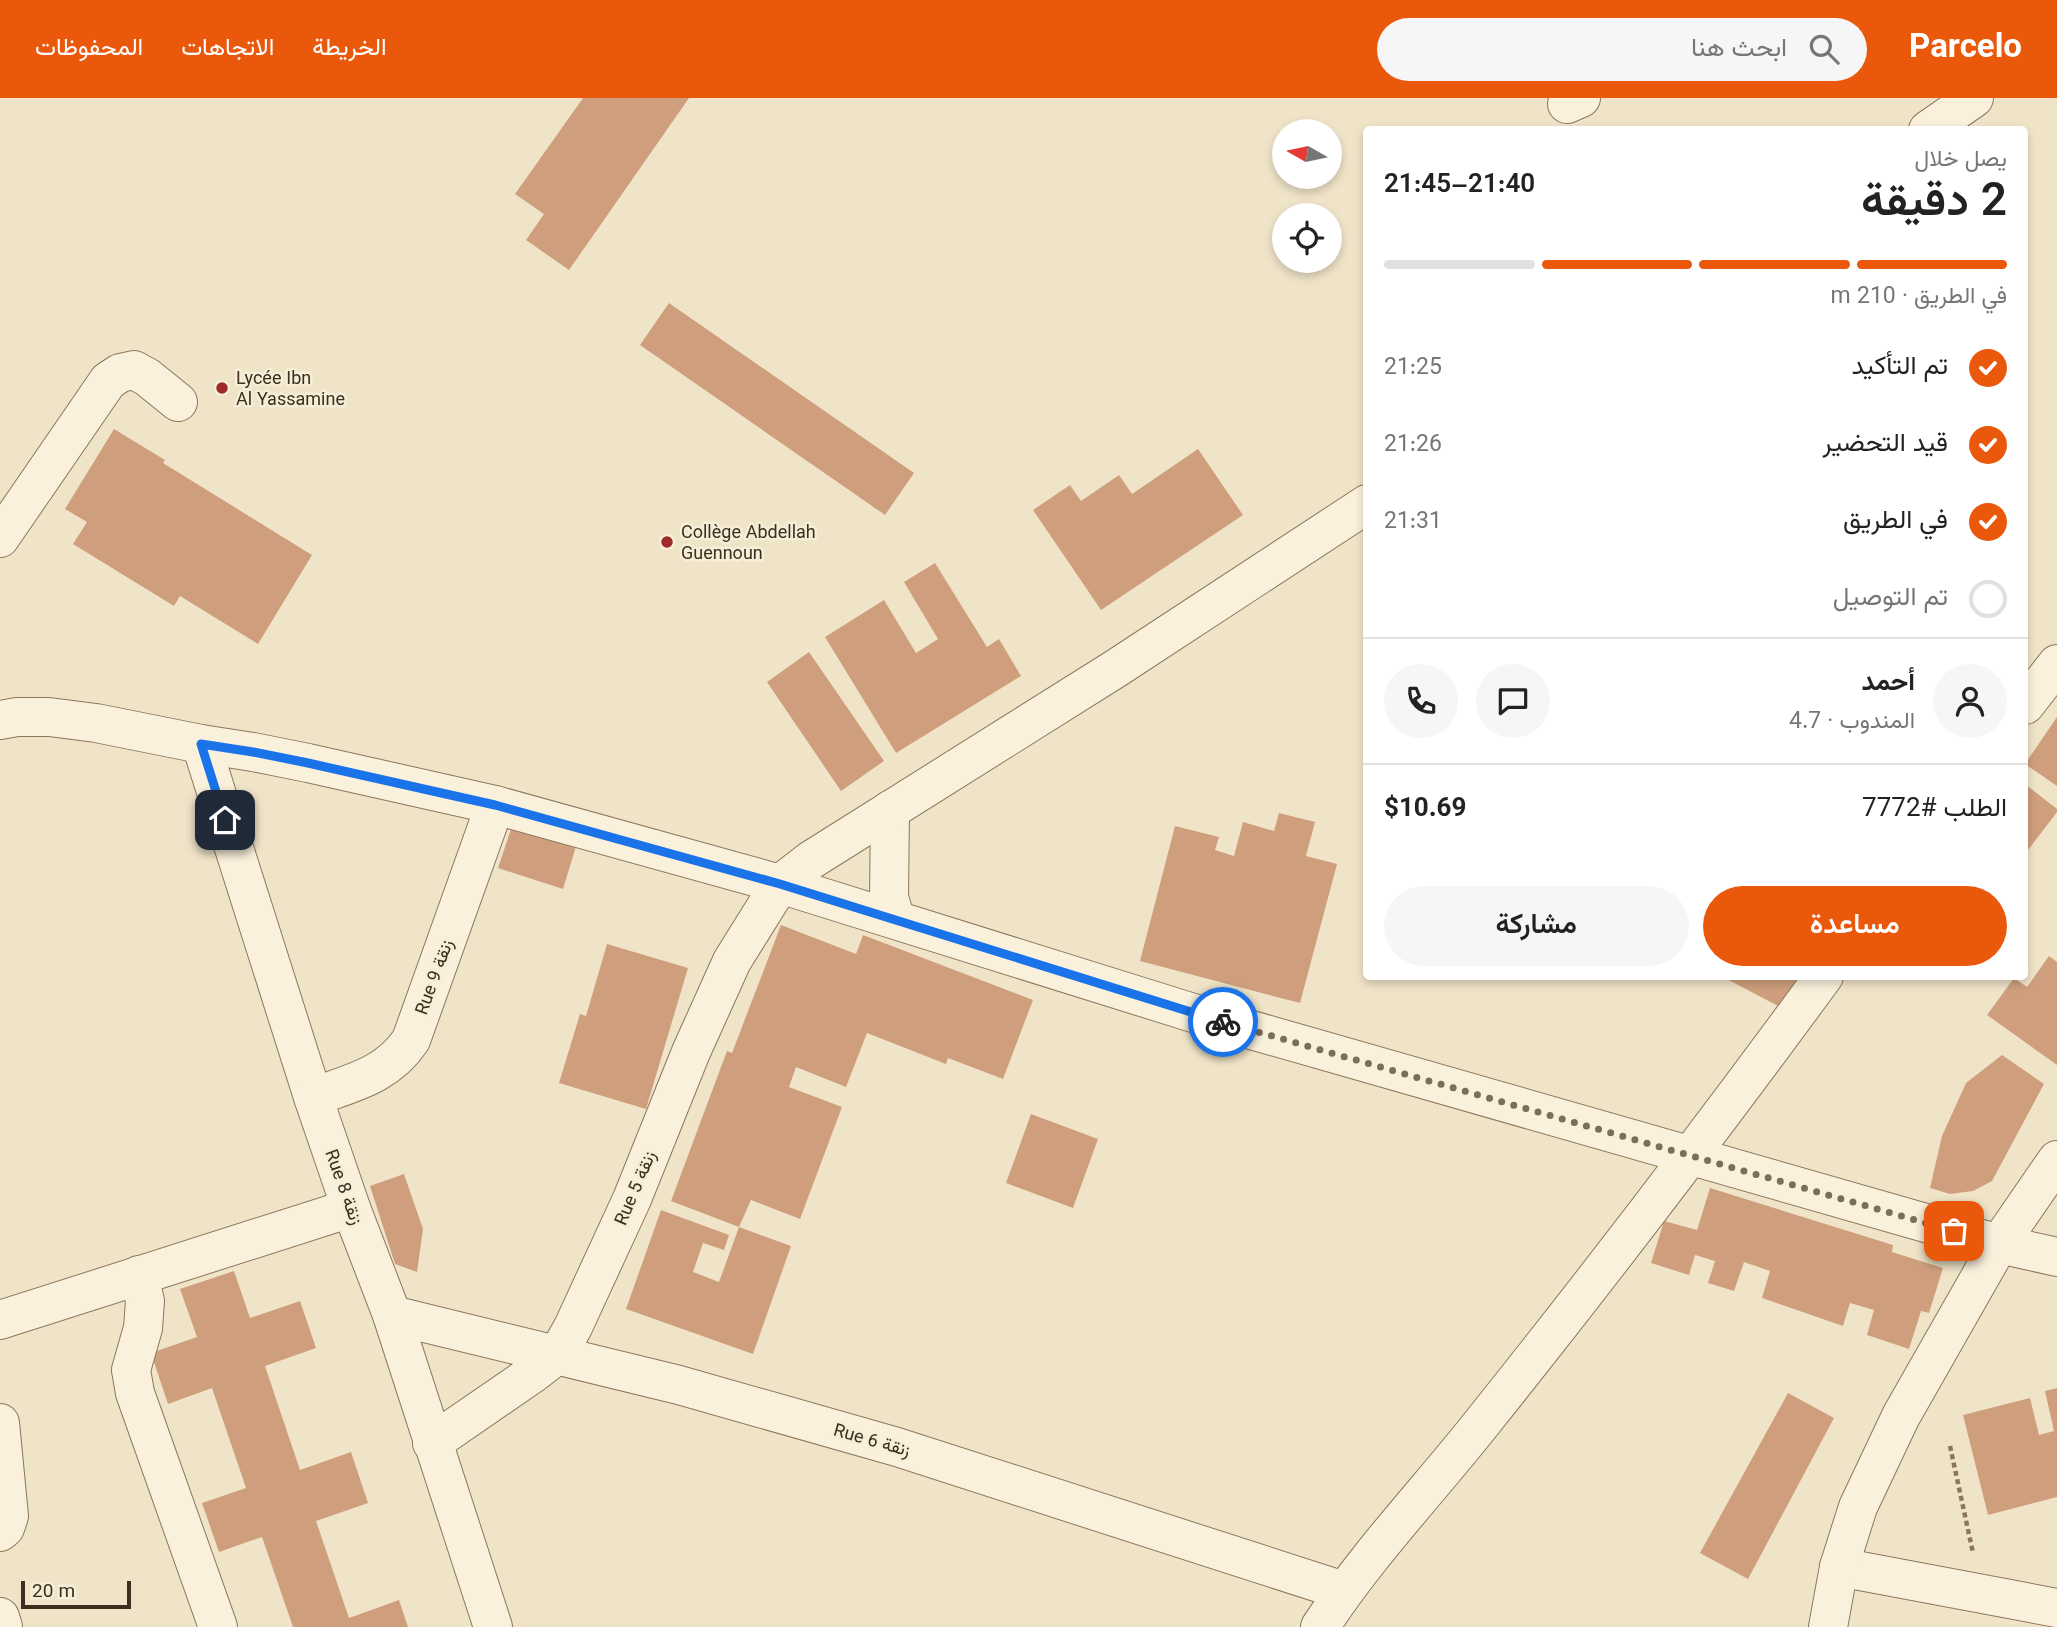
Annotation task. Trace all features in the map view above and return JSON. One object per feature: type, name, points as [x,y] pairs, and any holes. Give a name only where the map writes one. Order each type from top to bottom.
[{"type":"street","points":[[1934,126],[1974,98]]},
{"type":"street","points":[[0,538],[108,381],[120,373],[134,370],[148,377],[178,402]]},
{"type":"street","points":[[780,884],[811,860],[1358,517]]},
{"type":"street","points":[[2028,701],[2057,664]]},
{"type":"street","points":[[0,720],[49,717],[96,723],[308,763],[495,805],[895,918],[1206,1017],[1999,1244],[2057,1257]]},
{"type":"street","name":"Rue 8 زنقة","points":[[201,744],[313,1097],[351,1208],[393,1315],[493,1627]]},
{"type":"street","name":"Rue 9 زنقة","points":[[313,1097],[367,1077],[385,1067],[399,1057],[411,1040],[495,805]]},
{"type":"street","points":[[890,810],[889,897],[895,918]]},
{"type":"street","name":"Rue 5 زنقة","points":[[432,1443],[527,1378],[558,1353],[573,1327],[632,1199],[691,1052],[732,961],[780,884]]},
{"type":"street","points":[[1320,1627],[1343,1591],[1484,1421],[1692,1156],[1821,980]]},
{"type":"street","points":[[1828,1627],[1839,1567],[1858,1507],[1901,1416],[1999,1244],[2057,1160]]},
{"type":"street","points":[[0,1320],[351,1208]]},
{"type":"street","points":[[139,1275],[145,1301],[143,1328],[131,1370],[135,1393],[218,1627]]},
{"type":"street","name":"Rue 6 زنقة","points":[[393,1315],[558,1353],[897,1447],[1343,1591]]},
{"type":"street","points":[[0,1423],[9,1516],[5,1528],[0,1532]]},
{"type":"street","points":[[1839,1567],[2057,1608]]},
{"type":"street","points":[[0,1617],[3,1627]]},
{"type":"path","points":[[1950,1446],[1983,1595]]},
{"type":"building","points":[[583,98],[689,98],[569,270],[526,240],[544,214],[515,194]]},
{"type":"building","points":[[669,303],[914,473],[885,515],[640,345]]},
{"type":"building","points":[[114,429],[165,460],[163,463],[312,555],[258,644],[180,596],[174,606],[73,544],[87,522],[65,509]]},
{"type":"building","points":[[1198,449],[1243,515],[1101,610],[1033,510],[1070,485],[1081,501],[1119,475],[1132,494]]},
{"type":"building","points":[[935,563],[987,647],[999,639],[1021,676],[896,753],[825,637],[884,600],[916,653],[938,639],[904,582]]},
{"type":"building","points":[[809,652],[884,761],[841,791],[767,682]]},
{"type":"building","points":[[2057,717],[2057,786],[2028,766],[2028,760]]},
{"type":"building","points":[[2028,786],[2057,809],[2028,850]]},
{"type":"building","points":[[1279,813],[1315,822],[1306,856],[1337,864],[1300,1003],[1140,961],[1175,826],[1219,837],[1215,850],[1234,856],[1243,822],[1274,831]]},
{"type":"building","points":[[513,823],[577,843],[563,889],[498,868]]},
{"type":"building","points":[[781,925],[856,954],[863,935],[1033,1000],[1003,1079],[948,1058],[946,1064],[867,1033],[846,1087],[796,1067],[789,1087],[842,1107],[800,1219],[751,1200],[739,1227],[671,1201],[727,1051],[732,1053]]},
{"type":"building","points":[[607,944],[688,968],[646,1109],[559,1083],[580,1014],[586,1016]]},
{"type":"building","points":[[2049,956],[2057,962],[2057,1065],[1987,1015],[2013,980],[2027,987]]},
{"type":"building","points":[[1729,980],[1797,980],[1782,1008]]},
{"type":"building","points":[[2002,1055],[2044,1084],[1992,1181],[1973,1191],[1950,1194],[1930,1188],[1942,1136],[1966,1083]]},
{"type":"building","points":[[1031,1114],[1098,1139],[1073,1208],[1006,1183]]},
{"type":"building","points":[[404,1174],[423,1229],[417,1272],[395,1264],[370,1186]]},
{"type":"building","points":[[1710,1188],[1893,1245],[1892,1252],[1943,1268],[1929,1313],[1921,1311],[1909,1349],[1867,1335],[1874,1310],[1850,1303],[1843,1326],[1762,1298],[1770,1271],[1744,1262],[1734,1291],[1708,1283],[1715,1261],[1695,1255],[1689,1275],[1651,1263],[1664,1221],[1697,1230]]},
{"type":"building","points":[[661,1210],[729,1235],[724,1250],[703,1243],[693,1272],[719,1282],[739,1227],[791,1246],[753,1354],[626,1309]]},
{"type":"building","points":[[234,1271],[250,1318],[300,1301],[316,1348],[265,1366],[300,1470],[351,1452],[368,1503],[316,1521],[349,1618],[399,1600],[408,1627],[293,1627],[262,1537],[219,1552],[202,1503],[246,1488],[212,1388],[168,1404],[151,1353],[197,1337],[180,1289]]},
{"type":"building","points":[[2057,1388],[2057,1497],[1988,1515],[1963,1415],[2030,1398],[2039,1435],[2054,1431],[2045,1391]]},
{"type":"building","points":[[1788,1393],[1834,1418],[1748,1579],[1700,1553]]},
{"type":"way so far","points":[[1223,1022],[1954,1231]]},
{"type":"place","name":"Lycée Ibn Al Yassamine","points":[[222,388]]},
{"type":"place","name":"Collège Abdellah Guennoun","points":[[667,542]]},
{"type":"route","points":[[225,820],[201,744],[308,763],[495,805],[895,918],[1223,1022]]}]
